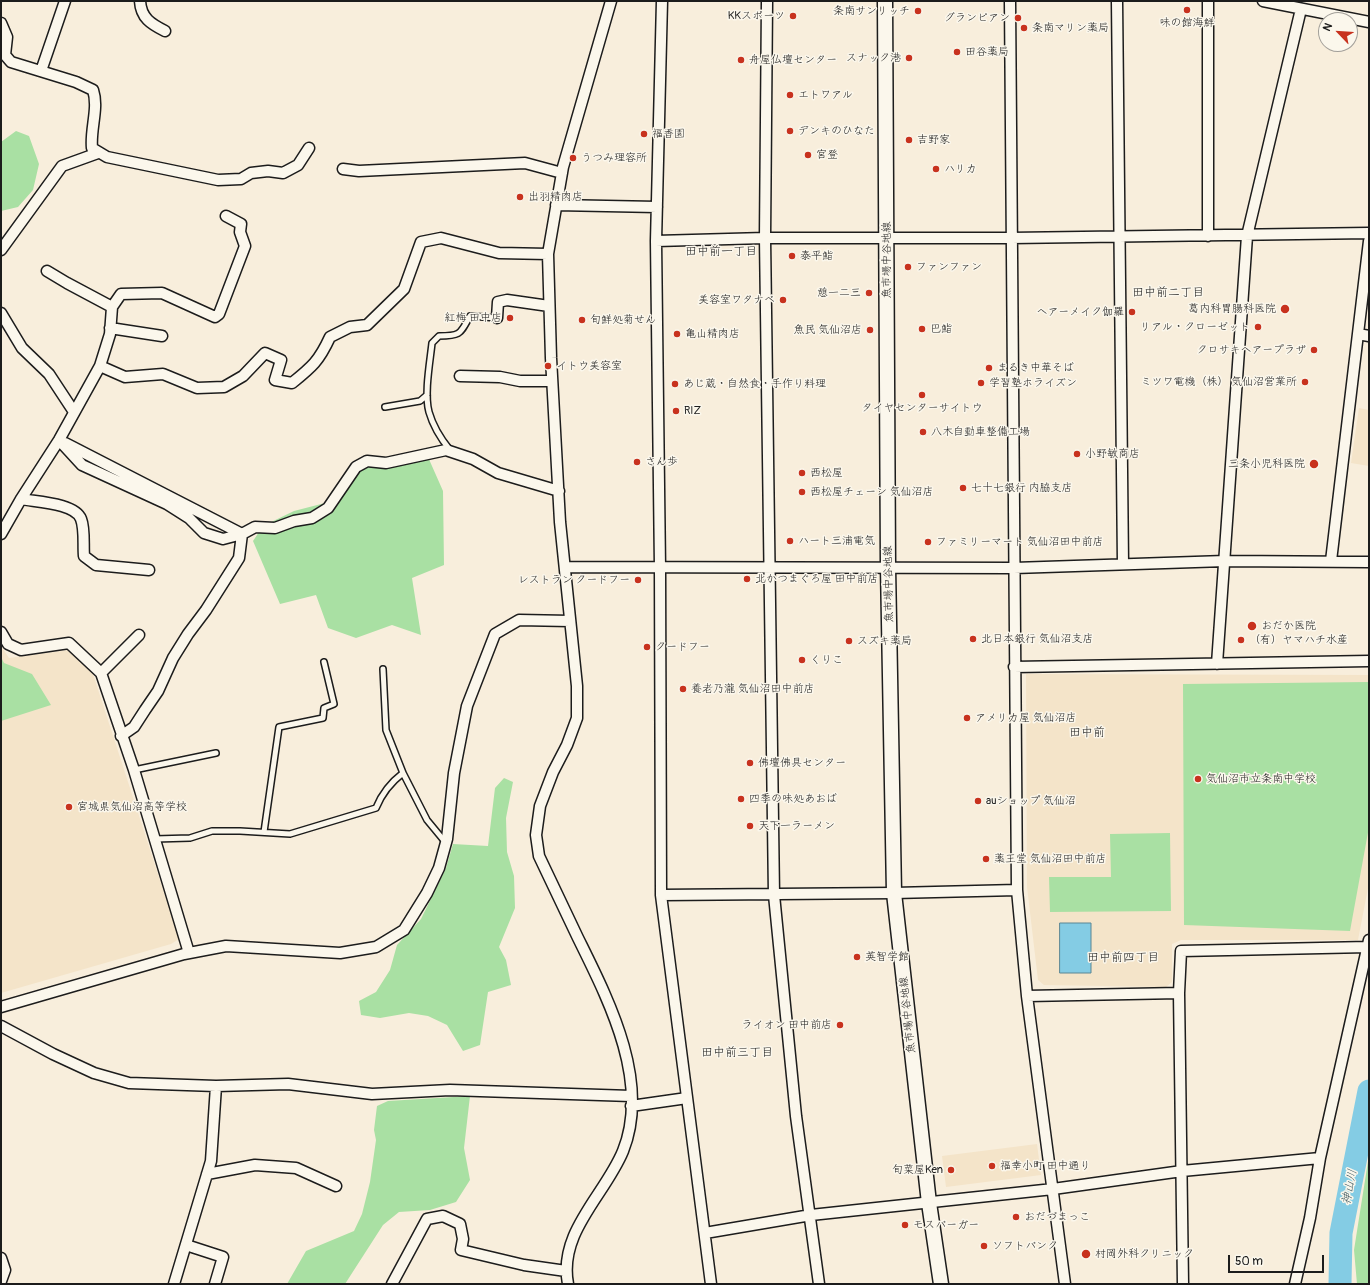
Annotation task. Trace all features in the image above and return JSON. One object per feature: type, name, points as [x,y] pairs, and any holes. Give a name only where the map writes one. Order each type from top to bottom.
[{"type":"street","points":[[41,71],[65,1]]},
{"type":"street","points":[[140,1],[143,16],[152,25],[165,31]]},
{"type":"street","points":[[568,1284],[566,1271],[570,1241],[608,1179],[623,1151],[630,1129],[631,1101],[630,1076],[624,1044],[602,987],[539,856],[536,835],[540,806],[553,772],[567,745],[577,718],[577,686],[558,491],[552,381],[548,254],[562,174],[611,1]]},
{"type":"street","points":[[662,1],[656,241],[660,568],[661,895],[711,1284]]},
{"type":"street","points":[[767,1],[765,238],[774,895],[796,1116],[820,1284]]},
{"type":"street","name":"魚市場中谷地線","points":[[885,1],[888,567],[894,893],[929,1203],[941,1284]]},
{"type":"street","points":[[1010,1],[1016,890],[1027,996],[1065,1284]]},
{"type":"street","points":[[1117,1],[1122,563]]},
{"type":"street","points":[[1208,1],[1208,236]]},
{"type":"street","points":[[1263,1],[1296,6],[1369,22]]},
{"type":"street","points":[[1217,664],[1247,236],[1296,6]]},
{"type":"street","points":[[1,23],[7,38],[5,55],[11,62],[76,82],[92,90],[95,97],[91,141],[92,148],[98,153],[107,157],[218,180],[241,179],[251,173],[268,171],[283,173],[298,165],[309,148]]},
{"type":"street","points":[[1,250],[62,166],[98,153]]},
{"type":"street","points":[[343,169],[359,170],[525,163],[562,174]]},
{"type":"street","points":[[556,205],[657,207]]},
{"type":"street","points":[[1,534],[21,499],[59,440],[100,366],[110,328],[112,307],[121,294],[162,293],[216,317],[219,314],[245,246],[240,232],[241,224],[226,216]]},
{"type":"street","points":[[656,241],[765,238],[1011,238],[1247,236],[1369,233]]},
{"type":"street","points":[[100,366],[125,377],[164,374],[197,388],[224,387],[243,376],[265,353],[281,360],[275,380],[292,383],[313,367],[323,352],[330,337],[350,327],[367,325],[404,289],[421,242],[441,238],[499,253],[548,254]]},
{"type":"street","points":[[1331,561],[1369,240]]},
{"type":"street","points":[[47,271],[66,283],[112,307]]},
{"type":"street","points":[[497,318],[498,302],[507,300],[549,306]]},
{"type":"street","points":[[1,313],[22,348],[49,374],[74,412]]},
{"type":"street","points":[[110,328],[162,336]]},
{"type":"street","points":[[1358,334],[1369,336]]},
{"type":"street","points":[[460,376],[500,377],[520,381],[552,381]]},
{"type":"street","points":[[59,440],[82,465],[167,504],[189,518],[204,533],[223,539],[242,534],[255,527],[274,528],[294,521],[312,518],[328,508],[356,467],[367,461],[386,463],[446,450],[473,459],[498,473],[558,491]]},
{"type":"street","points":[[59,440],[242,534]]},
{"type":"street","points":[[21,499],[66,506],[77,512],[82,519],[84,556],[96,565],[149,570]]},
{"type":"street","points":[[121,736],[134,727],[154,698],[184,640],[206,610],[239,558],[242,534]]},
{"type":"street","points":[[565,567],[770,569],[888,567],[1014,568],[1122,563],[1225,561],[1369,562]]},
{"type":"street","points":[[1,1007],[189,953],[226,946],[340,953],[376,947],[404,930],[427,893],[439,868],[446,843],[454,773],[467,706],[495,634],[519,620],[570,621]]},
{"type":"street","points":[[1,632],[8,644],[21,650],[69,643],[101,673],[121,736],[134,770],[189,953]]},
{"type":"street","points":[[101,673],[139,636]]},
{"type":"street","points":[[1014,667],[1369,661]]},
{"type":"street","points":[[661,895],[774,895],[1016,890]]},
{"type":"street","points":[[1183,1284],[1180,993],[1181,951],[1368,944],[1320,1158],[1310,1218],[1295,1284]]},
{"type":"street","points":[[1027,996],[1180,993]]},
{"type":"street","points":[[1,1026],[73,1064],[129,1083],[216,1086],[288,1084],[372,1094],[450,1090],[631,1101],[687,1098]]},
{"type":"street","points":[[174,1284],[211,1161],[216,1086]]},
{"type":"street","points":[[704,1233],[811,1216],[1052,1189],[1182,1170],[1320,1158]]},
{"type":"street","points":[[207,1174],[255,1166],[296,1168],[336,1186]]},
{"type":"street","points":[[392,1284],[427,1218],[443,1216],[460,1224],[462,1239],[461,1250],[524,1265],[566,1271]]},
{"type":"street","points":[[186,1245],[223,1257],[215,1284]]},
{"type":"street","points":[[1,1258],[5,1270],[1,1281]]},
{"type":"lane","points":[[451,451],[440,436],[428,411],[427,395],[432,343],[439,336],[455,336],[462,333],[470,316],[477,315],[497,318]]},
{"type":"lane","points":[[385,407],[420,401],[427,395]]},
{"type":"lane","points":[[264,832],[279,727],[323,718],[324,708],[334,704],[324,662]]},
{"type":"lane","points":[[383,669],[386,730],[403,773],[427,820],[446,843]]},
{"type":"lane","points":[[134,770],[216,753]]},
{"type":"lane","points":[[155,839],[190,838],[212,831],[290,834],[376,808],[381,796],[392,782],[403,773]]},
{"type":"shaded area","points":[[1359,408],[1369,410],[1369,466],[1351,463]]},
{"type":"shaded area","name":"宮城県気仙沼高等学校","points":[[1,646],[9,658],[69,650],[93,674],[179,939],[171,944],[1,993]]},
{"type":"shaded area","name":"気仙沼市立条南中学校","points":[[1026,674],[1369,675],[1369,883],[1358,940],[1181,940],[1172,944],[1172,982],[1166,987],[1044,985],[1038,980],[1027,887]]},
{"type":"shaded area","name":"福幸小町 田中通り","points":[[1037,1144],[1041,1175],[946,1187],[942,1156]]},
{"type":"green space","points":[[16,131],[29,136],[39,164],[33,190],[18,207],[1,211],[1,142]]},
{"type":"green space","points":[[395,455],[428,457],[443,491],[444,565],[412,578],[421,635],[392,625],[356,638],[328,628],[316,595],[280,604],[253,541],[263,526],[294,511],[325,503],[347,477]]},
{"type":"green space","points":[[1,657],[4,663],[32,674],[51,705],[1,721]]},
{"type":"green space","points":[[1369,682],[1369,827],[1350,931],[1184,925],[1183,684]]},
{"type":"green space","points":[[504,778],[513,782],[506,818],[507,852],[514,876],[515,908],[499,947],[506,960],[511,985],[488,992],[480,1045],[463,1051],[447,1025],[428,1016],[409,1013],[380,1018],[361,1015],[359,1001],[376,992],[390,970],[397,945],[421,919],[446,868],[453,844],[488,846],[495,788]]},
{"type":"green space","points":[[1170,833],[1171,911],[1050,912],[1049,877],[1111,877],[1110,834]]},
{"type":"green space","points":[[470,1096],[464,1148],[470,1180],[456,1202],[430,1210],[399,1212],[383,1225],[345,1284],[287,1284],[306,1251],[354,1231],[362,1214],[370,1182],[376,1140],[374,1130],[377,1106],[388,1101]]},
{"type":"green space","points":[[1369,1155],[1369,1284],[1357,1284],[1354,1250]]},
{"type":"water","points":[[1060,923],[1091,923],[1091,973],[1060,973]]},
{"type":"waterway","name":"神山川","points":[[1340,1284],[1341,1233],[1369,1091]]},
{"type":"place","name":"味の館海鮮","points":[[1187,10]]},
{"type":"place","name":"条南サンリッチ","points":[[918,11]]},
{"type":"place","name":"KKスポーツ","points":[[793,16]]},
{"type":"place","name":"グランピアン","points":[[1018,18]]},
{"type":"place","name":"条南マリン薬局","points":[[1024,28]]},
{"type":"place","name":"田谷薬局","points":[[957,52]]},
{"type":"place","name":"スナック港","points":[[909,58]]},
{"type":"place","name":"舟屋仏壇センター","points":[[741,60]]},
{"type":"place","name":"エトワアル","points":[[790,95]]},
{"type":"place","name":"デンキのひなた","points":[[790,131]]},
{"type":"place","name":"福香園","points":[[644,134]]},
{"type":"place","name":"吉野家","points":[[909,140]]},
{"type":"place","name":"宮登","points":[[808,155]]},
{"type":"place","name":"うつみ理容所","points":[[573,158]]},
{"type":"place","name":"ハリカ","points":[[936,169]]},
{"type":"place","name":"出羽精肉店","points":[[520,197]]},
{"type":"place","name":"泰平鮨","points":[[792,256]]},
{"type":"place","name":"ファンファン","points":[[908,267]]},
{"type":"place","name":"憩一二三","points":[[869,293]]},
{"type":"place","name":"美容室ワタナベ","points":[[783,300]]},
{"type":"place","name":"葛内科胃腸科医院","points":[[1285,309]]},
{"type":"place","name":"ヘアーメイク伽羅","points":[[1132,312]]},
{"type":"place","name":"紅梅 田中店","points":[[510,318]]},
{"type":"place","name":"旬鮮処菊せん","points":[[582,320]]},
{"type":"place","name":"リアル・クローゼット","points":[[1258,327]]},
{"type":"place","name":"巴鮨","points":[[922,329]]},
{"type":"place","name":"魚民 気仙沼店","points":[[870,330]]},
{"type":"place","name":"亀山精肉店","points":[[677,334]]},
{"type":"place","name":"クロサキヘアープラザ","points":[[1314,350]]},
{"type":"place","name":"イトウ美容室","points":[[548,366]]},
{"type":"place","name":"まるき中華そば","points":[[989,368]]},
{"type":"place","name":"ミツワ電機（株） 気仙沼営業所","points":[[1305,382]]},
{"type":"place","name":"学習塾ホライズン","points":[[981,383]]},
{"type":"place","name":"あじ蔵・自然食・手作り料理","points":[[675,384]]},
{"type":"place","name":"タイヤセンターサイトウ","points":[[922,395]]},
{"type":"place","name":"RIZ","points":[[676,411]]},
{"type":"place","name":"八木自動車整備工場","points":[[923,432]]},
{"type":"place","name":"小野敏商店","points":[[1077,454]]},
{"type":"place","name":"さん歩","points":[[637,462]]},
{"type":"place","name":"三条小児科医院","points":[[1314,464]]},
{"type":"place","name":"西松屋","points":[[802,473]]},
{"type":"place","name":"七十七銀行 内脇支店","points":[[963,488]]},
{"type":"place","name":"西松屋チェーン 気仙沼店","points":[[802,492]]},
{"type":"place","name":"ハート三浦電気","points":[[790,541]]},
{"type":"place","name":"ファミリーマート 気仙沼田中前店","points":[[928,542]]},
{"type":"place","name":"北かつまぐろ屋 田中前店","points":[[747,579]]},
{"type":"place","name":"レストラン クードフー","points":[[638,580]]},
{"type":"place","name":"おだか医院","points":[[1252,626]]},
{"type":"place","name":"北日本銀行 気仙沼支店","points":[[973,639]]},
{"type":"place","name":"（有）ヤマハチ水産","points":[[1241,640]]},
{"type":"place","name":"スズキ薬局","points":[[849,641]]},
{"type":"place","name":"クードフー","points":[[647,647]]},
{"type":"place","name":"くりこ","points":[[802,660]]},
{"type":"place","name":"養老乃瀧 気仙沼田中前店","points":[[683,689]]},
{"type":"place","name":"アメリカ屋 気仙沼店","points":[[967,718]]},
{"type":"place","name":"佛壇佛具センター","points":[[750,763]]},
{"type":"place","name":"気仙沼市立条南中学校","points":[[1198,779]]},
{"type":"place","name":"四季の味処あおば","points":[[741,799]]},
{"type":"place","name":"auショップ 気仙沼","points":[[978,801]]},
{"type":"place","name":"宮城県気仙沼高等学校","points":[[69,807]]},
{"type":"place","name":"天下一ラーメン","points":[[750,826]]},
{"type":"place","name":"薬王堂 気仙沼田中前店","points":[[986,859]]},
{"type":"place","name":"英智学館","points":[[857,957]]},
{"type":"place","name":"ライオン 田中前店","points":[[840,1025]]},
{"type":"place","name":"福幸小町 田中通り","points":[[992,1166]]},
{"type":"place","name":"旬菜屋Ken","points":[[951,1170]]},
{"type":"place","name":"おだづまっこ","points":[[1016,1217]]},
{"type":"place","name":"モスバーガー","points":[[905,1225]]},
{"type":"place","name":"ソフトバンク","points":[[984,1246]]},
{"type":"place","name":"村岡外科クリニック","points":[[1086,1254]]},
{"type":"district","name":"田中前一丁目","points":[[721,252]]},
{"type":"district","name":"田中前二丁目","points":[[1168,293]]},
{"type":"district","name":"田中前","points":[[1087,733]]},
{"type":"district","name":"田中前四丁目","points":[[1123,958]]},
{"type":"district","name":"田中前三丁目","points":[[737,1053]]}]
